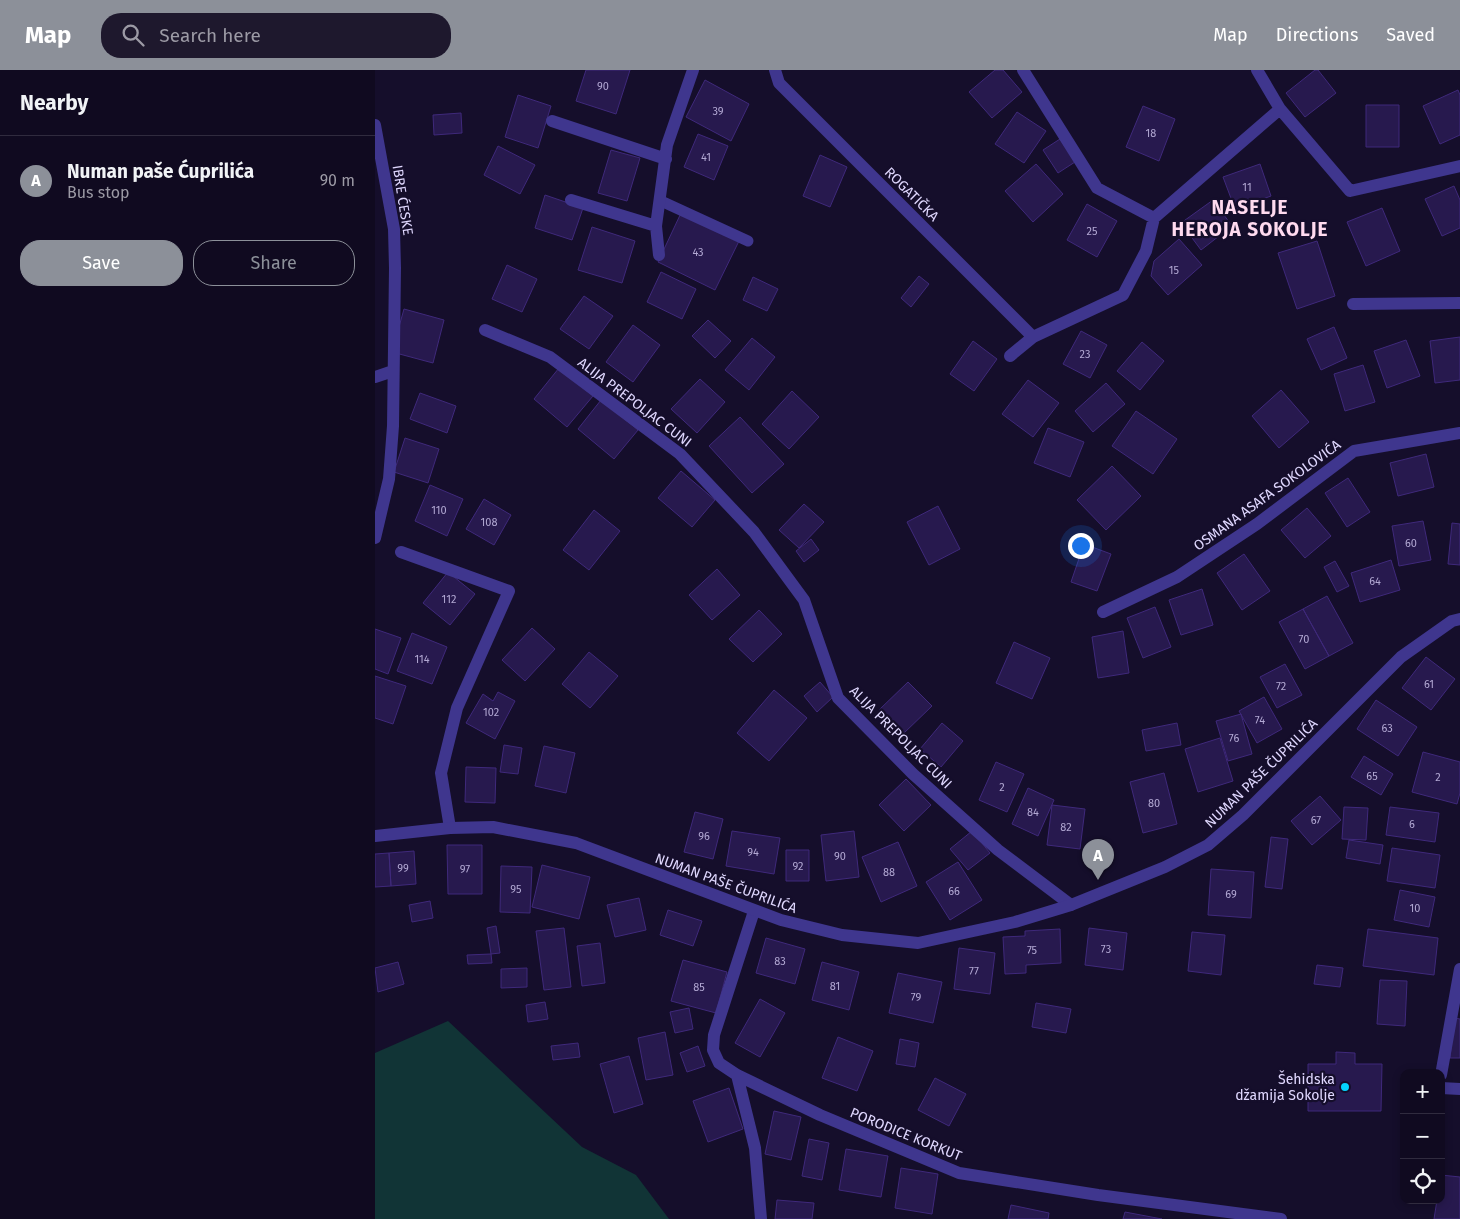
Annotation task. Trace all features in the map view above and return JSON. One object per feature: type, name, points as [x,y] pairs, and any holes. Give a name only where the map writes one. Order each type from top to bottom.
[{"type":"street","points":[[659,255],[656,226],[661,201],[667,145],[693,70]]},
{"type":"street","name":"ROGATIČKA","points":[[775,70],[779,83],[1033,337]]},
{"type":"street","points":[[1023,70],[1097,188],[1154,218]]},
{"type":"street","points":[[1257,70],[1280,109],[1350,192],[1460,166]]},
{"type":"street","points":[[1010,356],[1033,337],[1123,295],[1146,251],[1154,218],[1280,109]]},
{"type":"street","points":[[552,121],[666,159]]},
{"type":"street","name":"IBRE ĆESKE","points":[[375,125],[394,229],[393,426],[389,479],[375,538]]},
{"type":"street","points":[[571,200],[656,226]]},
{"type":"street","points":[[1353,304],[1460,303]]},
{"type":"street","name":"ALIJA PREPOLJAC CUNI","points":[[485,330],[550,357],[680,454],[754,532],[804,600],[838,698],[934,793],[998,850],[1071,905]]},
{"type":"street","points":[[375,377],[393,371]]},
{"type":"street","name":"OSMANA ASAFA SOKOLOVIĆA","points":[[1103,612],[1177,577],[1257,524],[1354,451],[1460,433]]},
{"type":"street","points":[[401,552],[509,592],[457,708],[441,773],[450,828]]},
{"type":"street","name":"NUMAN PAŠE ČUPRILIĆA","points":[[375,836],[450,828],[493,827],[576,843],[754,912],[843,935],[918,943],[1015,922],[1071,905],[1165,867],[1208,845],[1243,816],[1401,656],[1452,621],[1460,619]]},
{"type":"street","name":"PORODICE KORKUT","points":[[754,912],[713,1035],[713,1050],[719,1063],[737,1075],[820,1115],[959,1173],[1098,1195],[1281,1219]]},
{"type":"street","points":[[1442,1069],[1460,969]]},
{"type":"street","points":[[737,1075],[755,1148],[761,1219]]},
{"type":"street","points":[[1445,1088],[1460,1089]]},
{"type":"lane","points":[[661,201],[748,241]]},
{"type":"green space","points":[[448,1021],[582,1147],[636,1175],[669,1219],[375,1219],[375,1053]]},
{"type":"building","points":[[586,70],[630,70],[616,114],[576,101]]},
{"type":"building","points":[[995,70],[1003,70],[1022,92],[992,118],[969,92]]},
{"type":"building","points":[[1315,70],[1318,70],[1336,93],[1305,117],[1286,93]]},
{"type":"building","points":[[705,80],[749,104],[731,141],[686,117]]},
{"type":"building","points":[[1458,90],[1460,95],[1460,135],[1440,144],[1423,106]]},
{"type":"building","points":[[518,95],[551,106],[538,148],[505,137]]},
{"type":"building","points":[[1366,105],[1399,105],[1399,147],[1366,147]]},
{"type":"building","points":[[1143,106],[1175,119],[1159,161],[1126,147]]},
{"type":"building","points":[[1017,112],[1046,131],[1024,163],[995,144]]},
{"type":"building","points":[[461,113],[462,133],[434,135],[433,115]]},
{"type":"building","points":[[698,134],[728,146],[714,180],[684,167]]},
{"type":"building","points":[[1060,139],[1075,162],[1058,173],[1043,150]]},
{"type":"building","points":[[498,146],[535,165],[520,194],[484,175]]},
{"type":"building","points":[[611,150],[640,158],[627,201],[598,193]]},
{"type":"building","points":[[820,155],[847,167],[830,207],[803,196]]},
{"type":"building","points":[[1036,164],[1063,194],[1033,222],[1005,191]]},
{"type":"building","points":[[1260,164],[1271,196],[1235,209],[1223,177]]},
{"type":"building","points":[[1454,186],[1460,200],[1460,228],[1442,236],[1425,199]]},
{"type":"building","points":[[545,195],[583,208],[572,240],[535,228]]},
{"type":"building","points":[[1213,200],[1232,226],[1201,250],[1181,223]]},
{"type":"building","points":[[1087,204],[1117,221],[1097,257],[1067,240]]},
{"type":"building","points":[[1382,208],[1400,251],[1366,266],[1347,222]]},
{"type":"building","points":[[681,213],[739,241],[715,290],[658,262]]},
{"type":"building","points":[[592,227],[635,241],[622,283],[578,270]]},
{"type":"building","points":[[1179,239],[1202,265],[1168,295],[1151,276],[1154,261]]},
{"type":"building","points":[[1317,241],[1335,296],[1297,309],[1278,253]]},
{"type":"building","points":[[507,265],[537,279],[522,312],[492,299]]},
{"type":"building","points":[[661,272],[696,289],[682,319],[647,302]]},
{"type":"building","points":[[919,276],[929,284],[911,307],[901,298]]},
{"type":"building","points":[[753,277],[778,289],[767,311],[743,300]]},
{"type":"building","points":[[584,296],[613,316],[589,349],[560,329]]},
{"type":"building","points":[[404,309],[444,320],[433,363],[392,352]]},
{"type":"building","points":[[708,320],[731,341],[715,358],[692,336]]},
{"type":"building","points":[[633,325],[660,345],[633,382],[606,362]]},
{"type":"building","points":[[1334,327],[1347,358],[1321,370],[1307,339]]},
{"type":"building","points":[[1081,331],[1107,345],[1090,378],[1063,364]]},
{"type":"building","points":[[1460,337],[1460,380],[1435,383],[1430,341]]},
{"type":"building","points":[[752,338],[775,357],[749,390],[725,370]]},
{"type":"building","points":[[1406,340],[1420,376],[1387,388],[1374,351]]},
{"type":"building","points":[[973,341],[997,359],[974,391],[950,374]]},
{"type":"building","points":[[1142,342],[1164,361],[1140,390],[1117,371]]},
{"type":"building","points":[[1363,365],[1375,402],[1345,411],[1334,374]]},
{"type":"building","points":[[559,368],[593,396],[567,427],[534,399]]},
{"type":"building","points":[[700,379],[725,402],[697,433],[671,409]]},
{"type":"building","points":[[1028,380],[1059,403],[1033,437],[1002,414]]},
{"type":"building","points":[[1106,383],[1125,404],[1093,432],[1075,411]]},
{"type":"building","points":[[1281,390],[1309,422],[1279,448],[1252,416]]},
{"type":"building","points":[[792,391],[819,417],[789,449],[762,424]]},
{"type":"building","points":[[420,393],[456,406],[447,433],[410,419]]},
{"type":"building","points":[[601,400],[638,430],[614,459],[578,429]]},
{"type":"building","points":[[1136,411],[1177,439],[1153,474],[1112,446]]},
{"type":"building","points":[[740,417],[784,464],[752,493],[709,446]]},
{"type":"building","points":[[1048,428],[1084,442],[1070,477],[1034,463]]},
{"type":"building","points":[[405,438],[439,449],[428,483],[394,472]]},
{"type":"building","points":[[1426,454],[1434,487],[1398,496],[1390,463]]},
{"type":"building","points":[[1112,466],[1141,496],[1106,530],[1077,500]]},
{"type":"building","points":[[681,471],[715,500],[692,527],[658,498]]},
{"type":"building","points":[[1348,478],[1370,512],[1347,527],[1325,493]]},
{"type":"building","points":[[430,485],[463,499],[447,536],[415,521]]},
{"type":"building","points":[[484,499],[511,515],[494,545],[466,529]]},
{"type":"building","points":[[804,504],[824,522],[799,548],[779,530]]},
{"type":"building","points":[[938,506],[960,549],[929,565],[907,522]]},
{"type":"building","points":[[1307,508],[1331,536],[1305,558],[1281,530]]},
{"type":"building","points":[[594,510],[620,531],[589,570],[563,550]]},
{"type":"building","points":[[1423,521],[1431,560],[1399,566],[1392,526]]},
{"type":"building","points":[[1452,523],[1460,524],[1460,565],[1448,564]]},
{"type":"building","points":[[811,539],[819,550],[804,562],[796,551]]},
{"type":"building","points":[[1084,544],[1111,554],[1097,591],[1071,582]]},
{"type":"building","points":[[1244,554],[1270,591],[1242,610],[1217,573]]},
{"type":"building","points":[[1391,560],[1400,590],[1360,602],[1351,573]]},
{"type":"building","points":[[1335,561],[1349,586],[1337,592],[1324,567]]},
{"type":"building","points":[[717,569],[740,595],[712,620],[689,595]]},
{"type":"building","points":[[448,572],[475,594],[450,625],[423,603]]},
{"type":"building","points":[[1202,589],[1213,625],[1181,635],[1169,600]]},
{"type":"building","points":[[1327,596],[1353,643],[1329,656],[1303,609]]},
{"type":"building","points":[[1155,607],[1171,647],[1143,658],[1127,618]]},
{"type":"building","points":[[1303,609],[1329,656],[1305,669],[1279,622]]},
{"type":"building","points":[[759,610],[782,634],[753,662],[729,639]]},
{"type":"building","points":[[532,628],[555,649],[525,681],[502,660]]},
{"type":"building","points":[[375,629],[401,638],[388,674],[375,669]]},
{"type":"building","points":[[1123,631],[1129,673],[1098,678],[1092,637]]},
{"type":"building","points":[[412,633],[447,647],[432,684],[397,671]]},
{"type":"building","points":[[1014,642],[1050,658],[1032,699],[996,683]]},
{"type":"building","points":[[589,652],[618,676],[590,708],[562,684]]},
{"type":"building","points":[[1426,657],[1455,679],[1431,710],[1402,688]]},
{"type":"building","points":[[1285,664],[1302,695],[1277,708],[1260,677]]},
{"type":"building","points":[[375,676],[406,686],[393,724],[375,718]]},
{"type":"building","points":[[820,682],[833,697],[817,712],[804,696]]},
{"type":"building","points":[[908,682],[932,706],[903,734],[879,710]]},
{"type":"building","points":[[774,690],[807,718],[769,761],[737,733]]},
{"type":"building","points":[[498,692],[515,701],[495,739],[466,723],[483,694],[493,701]]},
{"type":"building","points":[[1264,697],[1282,729],[1257,743],[1239,711]]},
{"type":"building","points":[[1376,700],[1417,727],[1398,756],[1357,729]]},
{"type":"building","points":[[1241,714],[1252,754],[1228,761],[1216,721]]},
{"type":"building","points":[[942,723],[963,741],[941,767],[920,749]]},
{"type":"building","points":[[1177,723],[1181,745],[1146,751],[1142,730]]},
{"type":"building","points":[[1220,738],[1233,781],[1198,792],[1185,749]]},
{"type":"building","points":[[504,745],[522,748],[518,774],[500,772]]},
{"type":"building","points":[[544,746],[575,753],[566,793],[535,786]]},
{"type":"building","points":[[1423,752],[1460,762],[1460,793],[1457,804],[1412,792]]},
{"type":"building","points":[[1364,756],[1393,774],[1381,795],[1351,777]]},
{"type":"building","points":[[996,762],[1024,774],[1007,812],[979,800]]},
{"type":"building","points":[[466,767],[496,768],[495,803],[465,802]]},
{"type":"building","points":[[1164,773],[1177,824],[1143,833],[1130,782]]},
{"type":"building","points":[[906,779],[931,805],[904,831],[879,805]]},
{"type":"building","points":[[1028,788],[1054,800],[1038,836],[1012,824]]},
{"type":"building","points":[[1320,796],[1341,820],[1312,845],[1291,821]]},
{"type":"building","points":[[1052,805],[1085,809],[1080,849],[1047,845]]},
{"type":"building","points":[[1344,807],[1368,808],[1366,840],[1342,839]]},
{"type":"building","points":[[1390,807],[1439,813],[1435,842],[1386,835]]},
{"type":"building","points":[[695,812],[723,819],[713,859],[684,852]]},
{"type":"building","points":[[732,831],[780,838],[774,874],[726,866]]},
{"type":"building","points":[[854,831],[859,877],[826,881],[821,835]]},
{"type":"building","points":[[972,831],[990,853],[968,870],[950,849]]},
{"type":"building","points":[[1271,837],[1288,839],[1282,889],[1265,887]]},
{"type":"building","points":[[1349,840],[1383,845],[1380,864],[1346,858]]},
{"type":"building","points":[[898,842],[917,886],[881,902],[862,857]]},
{"type":"building","points":[[447,845],[482,845],[482,894],[448,894]]},
{"type":"building","points":[[1392,848],[1440,855],[1435,888],[1387,881]]},
{"type":"building","points":[[786,850],[809,850],[809,881],[786,881]]},
{"type":"building","points":[[414,851],[416,884],[391,886],[389,853]]},
{"type":"building","points":[[389,853],[391,886],[375,887],[375,854]]},
{"type":"building","points":[[958,862],[982,900],[950,920],[926,882]]},
{"type":"building","points":[[542,865],[590,877],[579,919],[532,907]]},
{"type":"building","points":[[501,866],[532,867],[530,913],[500,912]]},
{"type":"building","points":[[1211,869],[1254,872],[1251,918],[1208,915]]},
{"type":"building","points":[[1400,890],[1435,897],[1429,927],[1394,920]]},
{"type":"building","points":[[639,898],[646,930],[615,937],[607,905]]},
{"type":"building","points":[[430,901],[433,918],[412,922],[409,905]]},
{"type":"building","points":[[668,910],[702,921],[693,946],[660,935]]},
{"type":"building","points":[[496,926],[500,953],[491,954],[487,928]]},
{"type":"building","points":[[564,928],[571,987],[544,990],[536,931]]},
{"type":"building","points":[[1089,928],[1127,933],[1123,970],[1085,965]]},
{"type":"building","points":[[1060,929],[1061,963],[1026,965],[1026,973],[1005,974],[1003,937],[1025,936],[1025,931]]},
{"type":"building","points":[[1368,929],[1438,938],[1434,975],[1363,966]]},
{"type":"building","points":[[1192,932],[1225,935],[1221,975],[1188,971]]},
{"type":"building","points":[[766,938],[805,949],[795,984],[756,973]]},
{"type":"building","points":[[600,943],[605,983],[582,986],[577,946]]},
{"type":"building","points":[[959,948],[995,953],[990,994],[954,989]]},
{"type":"building","points":[[491,954],[492,963],[468,964],[467,955]]},
{"type":"building","points":[[683,960],[727,972],[716,1013],[671,1001]]},
{"type":"building","points":[[398,962],[404,984],[378,992],[375,968]]},
{"type":"building","points":[[822,962],[859,972],[849,1010],[812,1000]]},
{"type":"building","points":[[1317,965],[1343,968],[1340,987],[1314,984]]},
{"type":"building","points":[[527,968],[527,987],[501,988],[501,969]]},
{"type":"building","points":[[898,973],[942,982],[933,1023],[889,1013]]},
{"type":"building","points":[[1380,980],[1407,981],[1405,1026],[1377,1024]]},
{"type":"building","points":[[760,999],[785,1013],[760,1057],[735,1043]]},
{"type":"building","points":[[545,1002],[548,1019],[528,1022],[526,1005]]},
{"type":"building","points":[[1036,1003],[1071,1009],[1066,1033],[1032,1027]]},
{"type":"building","points":[[689,1008],[693,1029],[675,1033],[670,1012]]},
{"type":"building","points":[[1454,1018],[1460,1019],[1460,1058],[1450,1058]]},
{"type":"building","points":[[665,1032],[673,1075],[646,1080],[638,1038]]},
{"type":"building","points":[[838,1037],[873,1051],[857,1091],[822,1078]]},
{"type":"building","points":[[900,1039],[919,1043],[915,1067],[896,1064]]},
{"type":"building","points":[[578,1043],[580,1057],[553,1060],[551,1046]]},
{"type":"building","points":[[698,1046],[705,1066],[687,1072],[680,1053]]},
{"type":"building","name":"Šehidska džamija Sokolje","points":[[1336,1052],[1355,1053],[1355,1064],[1382,1064],[1381,1111],[1308,1111],[1308,1064],[1336,1064]]},
{"type":"building","points":[[629,1056],[643,1104],[614,1113],[600,1064]]},
{"type":"building","points":[[935,1078],[966,1094],[949,1126],[918,1110]]},
{"type":"building","points":[[729,1088],[743,1129],[708,1142],[693,1101]]},
{"type":"building","points":[[774,1111],[801,1117],[791,1160],[765,1154]]},
{"type":"building","points":[[809,1139],[829,1143],[822,1180],[802,1176]]},
{"type":"building","points":[[846,1149],[888,1156],[881,1197],[839,1190]]},
{"type":"building","points":[[901,1168],[938,1174],[932,1214],[895,1208]]},
{"type":"building","points":[[1445,1175],[1460,1177],[1460,1219],[1434,1219],[1436,1204],[1445,1204]]},
{"type":"building","points":[[777,1200],[814,1203],[812,1219],[775,1219]]},
{"type":"building","points":[[1011,1205],[1049,1213],[1048,1219],[1008,1219]]},
{"type":"building","points":[[1125,1212],[1162,1219],[1123,1219]]},
{"type":"place","name":"Numan paše Ćuprilića","points":[[1098,880]]},
{"type":"place","name":"Šehidska džamija Sokolje","points":[[1345,1087]]},
{"type":"district","name":"NASELJE HEROJA SOKOLJE","points":[[1250,218]]}]
